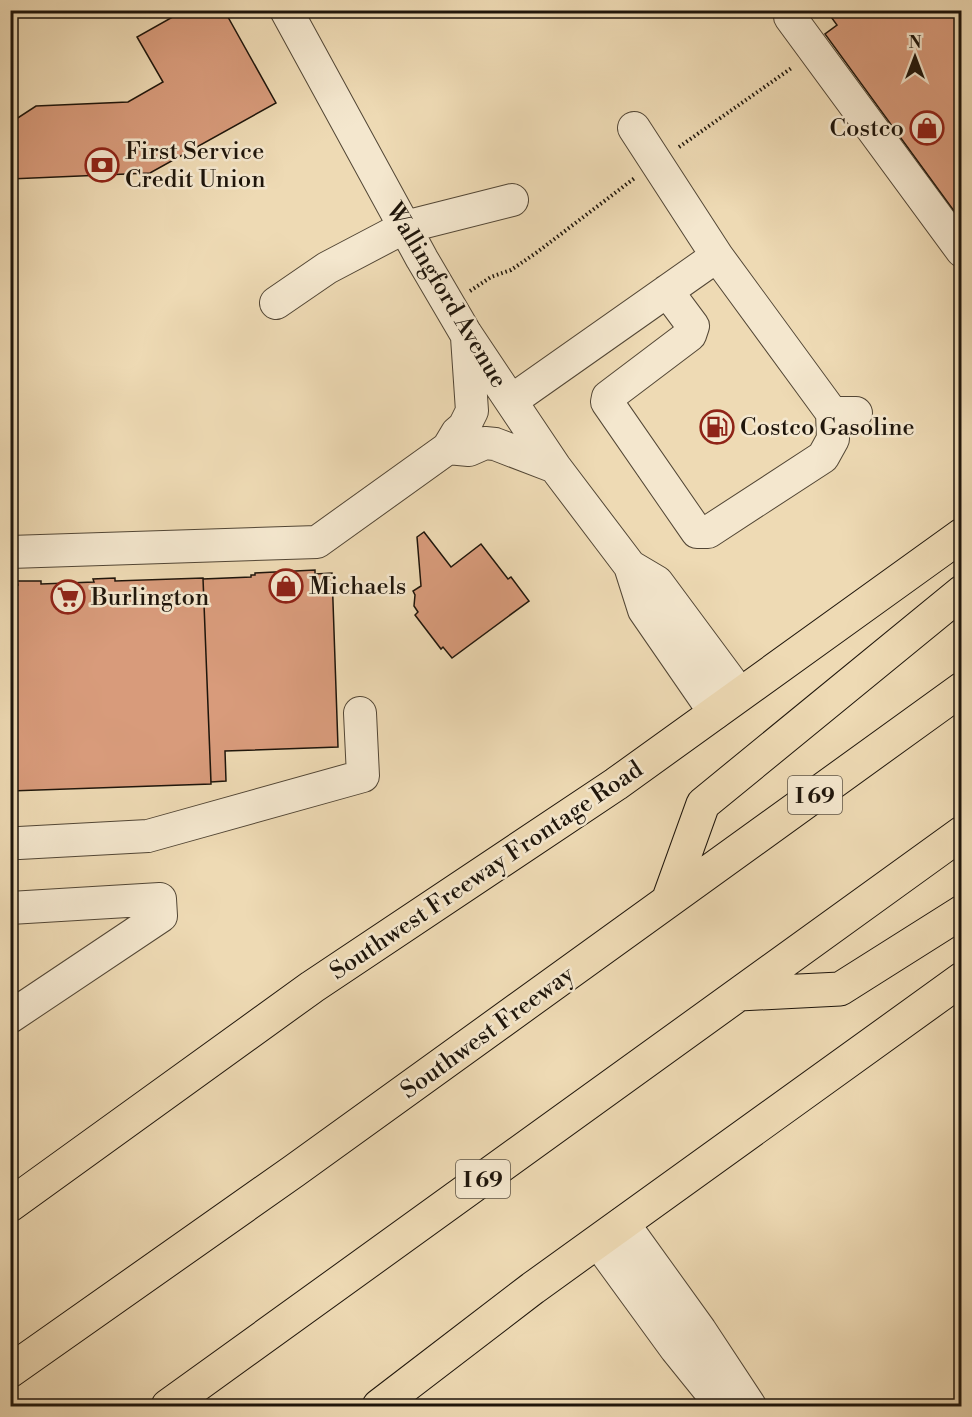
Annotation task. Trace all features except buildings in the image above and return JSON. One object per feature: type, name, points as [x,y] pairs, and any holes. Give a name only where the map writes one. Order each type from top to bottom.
[{"type":"main road","name":"Southwest Freeway Frontage Road","points":[[10,1205],[312,987],[606,790],[962,536]]},
{"type":"main road","points":[[668,901],[703,804],[962,592]]},
{"type":"main road","name":"Southwest Freeway","points":[[10,1371],[284,1178],[962,689]]},
{"type":"main road","name":"I 69","points":[[168,1407],[962,833]]},
{"type":"main road","points":[[739,994],[840,989],[962,912]]},
{"type":"main road","points":[[379,1407],[495,1317],[962,979]]},
{"type":"street","name":"Wallingford Avenue","points":[[285,10],[466,334],[555,467],[630,566],[657,582],[728,704]]},
{"type":"street","points":[[791,10],[790,16],[962,251]]},
{"type":"street","points":[[634,128],[717,256],[844,413],[823,456],[708,532],[697,532],[607,402],[608,397],[690,335],[693,326],[667,291]]},
{"type":"street","points":[[276,303],[327,268],[405,227],[512,200]]},
{"type":"street","points":[[511,400],[717,256]]},
{"type":"street","points":[[10,552],[317,542],[448,448],[457,433],[464,427],[472,411],[466,334]]},
{"type":"street","points":[[448,448],[469,450],[485,443],[495,444],[555,467]]},
{"type":"street","points":[[19,843],[148,836],[363,776],[360,713]]},
{"type":"street","points":[[10,908],[160,899],[161,916],[10,1017]]},
{"type":"street","points":[[610,1233],[676,1349],[722,1407]]},
{"type":"street","points":[[610,1233],[700,1330],[750,1407]]},
{"type":"place","name":"Costco","points":[[927,128]]},
{"type":"place","name":"First Service Credit Union","points":[[102,165]]},
{"type":"place","name":"Costco Gasoline","points":[[717,427]]},
{"type":"place","name":"Michaels","points":[[286,586]]},
{"type":"place","name":"Burlington","points":[[68,597]]}]
